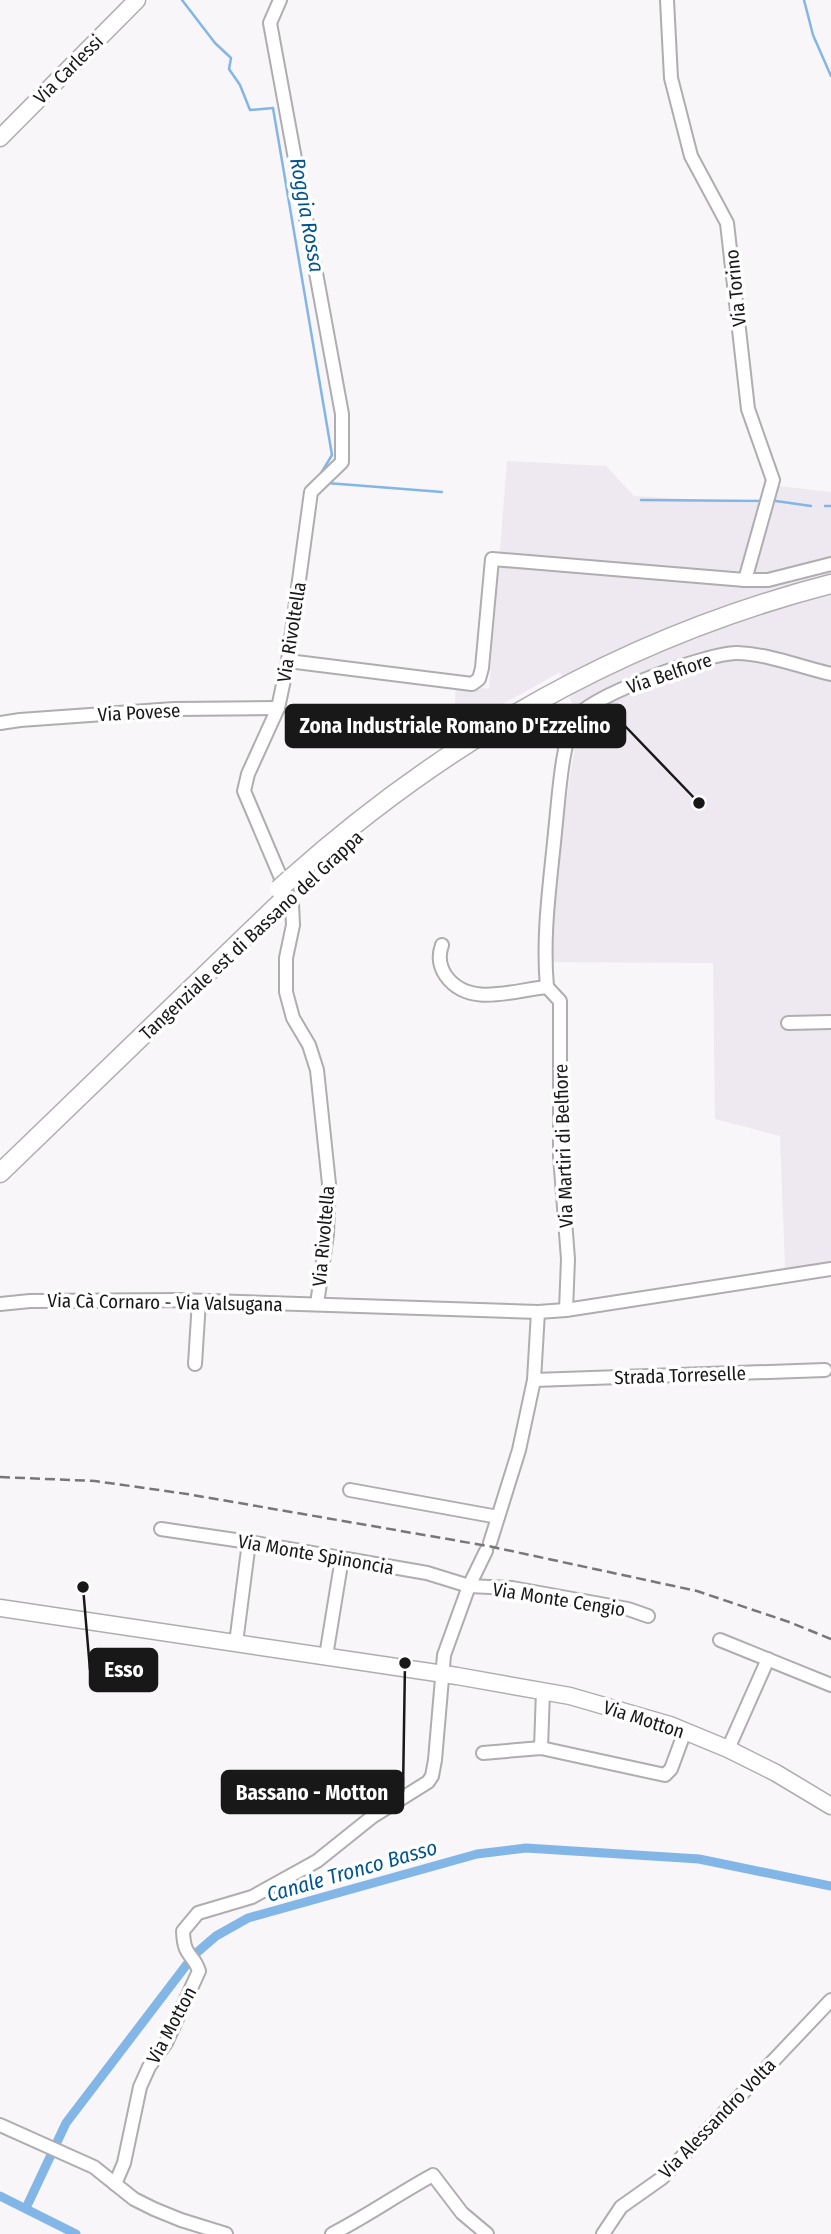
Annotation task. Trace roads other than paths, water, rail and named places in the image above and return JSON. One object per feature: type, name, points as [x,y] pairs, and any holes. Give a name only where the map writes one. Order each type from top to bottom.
[{"type":"highway","name":"Tangenziale est di Bassano del Grappa","points":[[0,1173],[68,1101],[344,832],[408,782],[477,736],[553,692],[605,666],[744,609],[831,584]]},
{"type":"highway","name":"Tangenziale est di Bassano del Grappa","points":[[287,890],[405,797],[482,745],[557,701],[661,650],[750,616],[831,592]]},
{"type":"highway","name":"Tangenziale est di Bassano del Grappa","points":[[0,1160],[68,1101]]},
{"type":"main road","name":"Via Carlessi","points":[[0,138],[137,0]]},
{"type":"main road","name":"Via Motton","points":[[0,1608],[326,1656],[570,1696],[685,1731],[728,1749],[776,1773],[831,1806]]},
{"type":"street","name":"Via Rivoltella","points":[[281,0],[270,23],[342,414],[342,462],[311,492],[288,661],[278,708],[248,774],[244,791],[292,904],[293,925],[286,958],[286,992],[293,1018],[309,1045],[317,1070],[329,1184],[327,1234],[317,1304]]},
{"type":"street","name":"Via Torino","points":[[667,0],[671,78],[691,156],[727,223],[748,409],[773,480],[746,580]]},
{"type":"street","points":[[288,661],[472,684],[479,679],[482,668],[492,559],[746,580],[768,580],[831,564]]},
{"type":"street","name":"Via Belfiore","points":[[547,987],[544,958],[546,908],[561,781],[570,730],[577,715],[624,688],[711,657],[734,653],[761,656],[831,674]]},
{"type":"street","name":"Via Povese","points":[[0,723],[174,709],[278,708]]},
{"type":"street","points":[[442,945],[439,953],[440,965],[445,975],[458,989],[470,994],[487,995],[547,987]]},
{"type":"street","name":"Via Martiri di Belfiore","points":[[547,987],[560,1000],[558,1082],[560,1156],[568,1259],[566,1310]]},
{"type":"street","points":[[789,1023],[831,1022]]},
{"type":"street","name":"Via Cà Cornaro - Via Valsugana","points":[[0,1304],[30,1301],[199,1301],[538,1312],[831,1269]]},
{"type":"street","points":[[195,1364],[199,1301]]},
{"type":"street","points":[[442,1675],[444,1655],[469,1586],[488,1547],[519,1450],[534,1380],[538,1312]]},
{"type":"street","name":"Strada Torreselle","points":[[534,1380],[825,1370]]},
{"type":"street","points":[[350,1490],[498,1517]]},
{"type":"street","name":"Via Monte Spinoncia","points":[[161,1529],[427,1573],[469,1586]]},
{"type":"street","points":[[236,1643],[249,1542]]},
{"type":"street","points":[[326,1656],[341,1558]]},
{"type":"street","name":"Via Monte Cengio","points":[[469,1586],[512,1588],[628,1609],[648,1616]]},
{"type":"street","points":[[720,1640],[831,1685]]},
{"type":"street","points":[[728,1749],[768,1659]]},
{"type":"street","name":"Via Motton","points":[[115,2183],[124,2163],[140,2087],[149,2067],[166,2043],[197,1976],[198,1966],[186,1953],[183,1931],[198,1913],[252,1897],[317,1861],[372,1817],[428,1782],[435,1760],[442,1675]]},
{"type":"street","points":[[541,1748],[542,1691]]},
{"type":"street","points":[[483,1753],[541,1748],[665,1775],[671,1769],[685,1731]]},
{"type":"street","name":"Via Alessandro Volta","points":[[603,2234],[621,2207],[662,2178],[831,2000]]},
{"type":"street","points":[[0,2125],[94,2166],[134,2199],[154,2209],[181,2221],[226,2234]]},
{"type":"street","points":[[332,2234],[364,2218],[433,2175],[462,2213],[487,2234]]},
{"type":"waterway","name":"Roggia Rossa","points":[[182,0],[215,43],[231,58],[229,69],[240,85],[250,110],[273,108],[332,455],[320,475]]},
{"type":"waterway","points":[[804,0],[813,35],[831,76]]},
{"type":"waterway","name":"Roggia Rossa","points":[[327,483],[442,492]]},
{"type":"waterway","name":"Roggia Rossa","points":[[641,500],[761,501]]},
{"type":"waterway","name":"Roggia Rossa","points":[[776,501],[811,506]]},
{"type":"waterway","name":"Roggia Rossa","points":[[825,506],[831,506]]},
{"type":"waterway","name":"Canale Tronco Basso","points":[[26,2208],[66,2123],[194,1955],[216,1936],[248,1918],[477,1854],[526,1848],[699,1859],[831,1886]]},
{"type":"waterway","points":[[0,2196],[76,2234]]},
{"type":"railway","points":[[0,1477],[95,1481],[187,1494],[488,1546],[697,1591],[831,1639]]},
{"type":"place","name":"Zona Industriale Romano D'Ezzelino","points":[[699,803]]},
{"type":"place","name":"Esso","points":[[83,1587]]},
{"type":"place","name":"Bassano - Motton","points":[[405,1663]]}]
